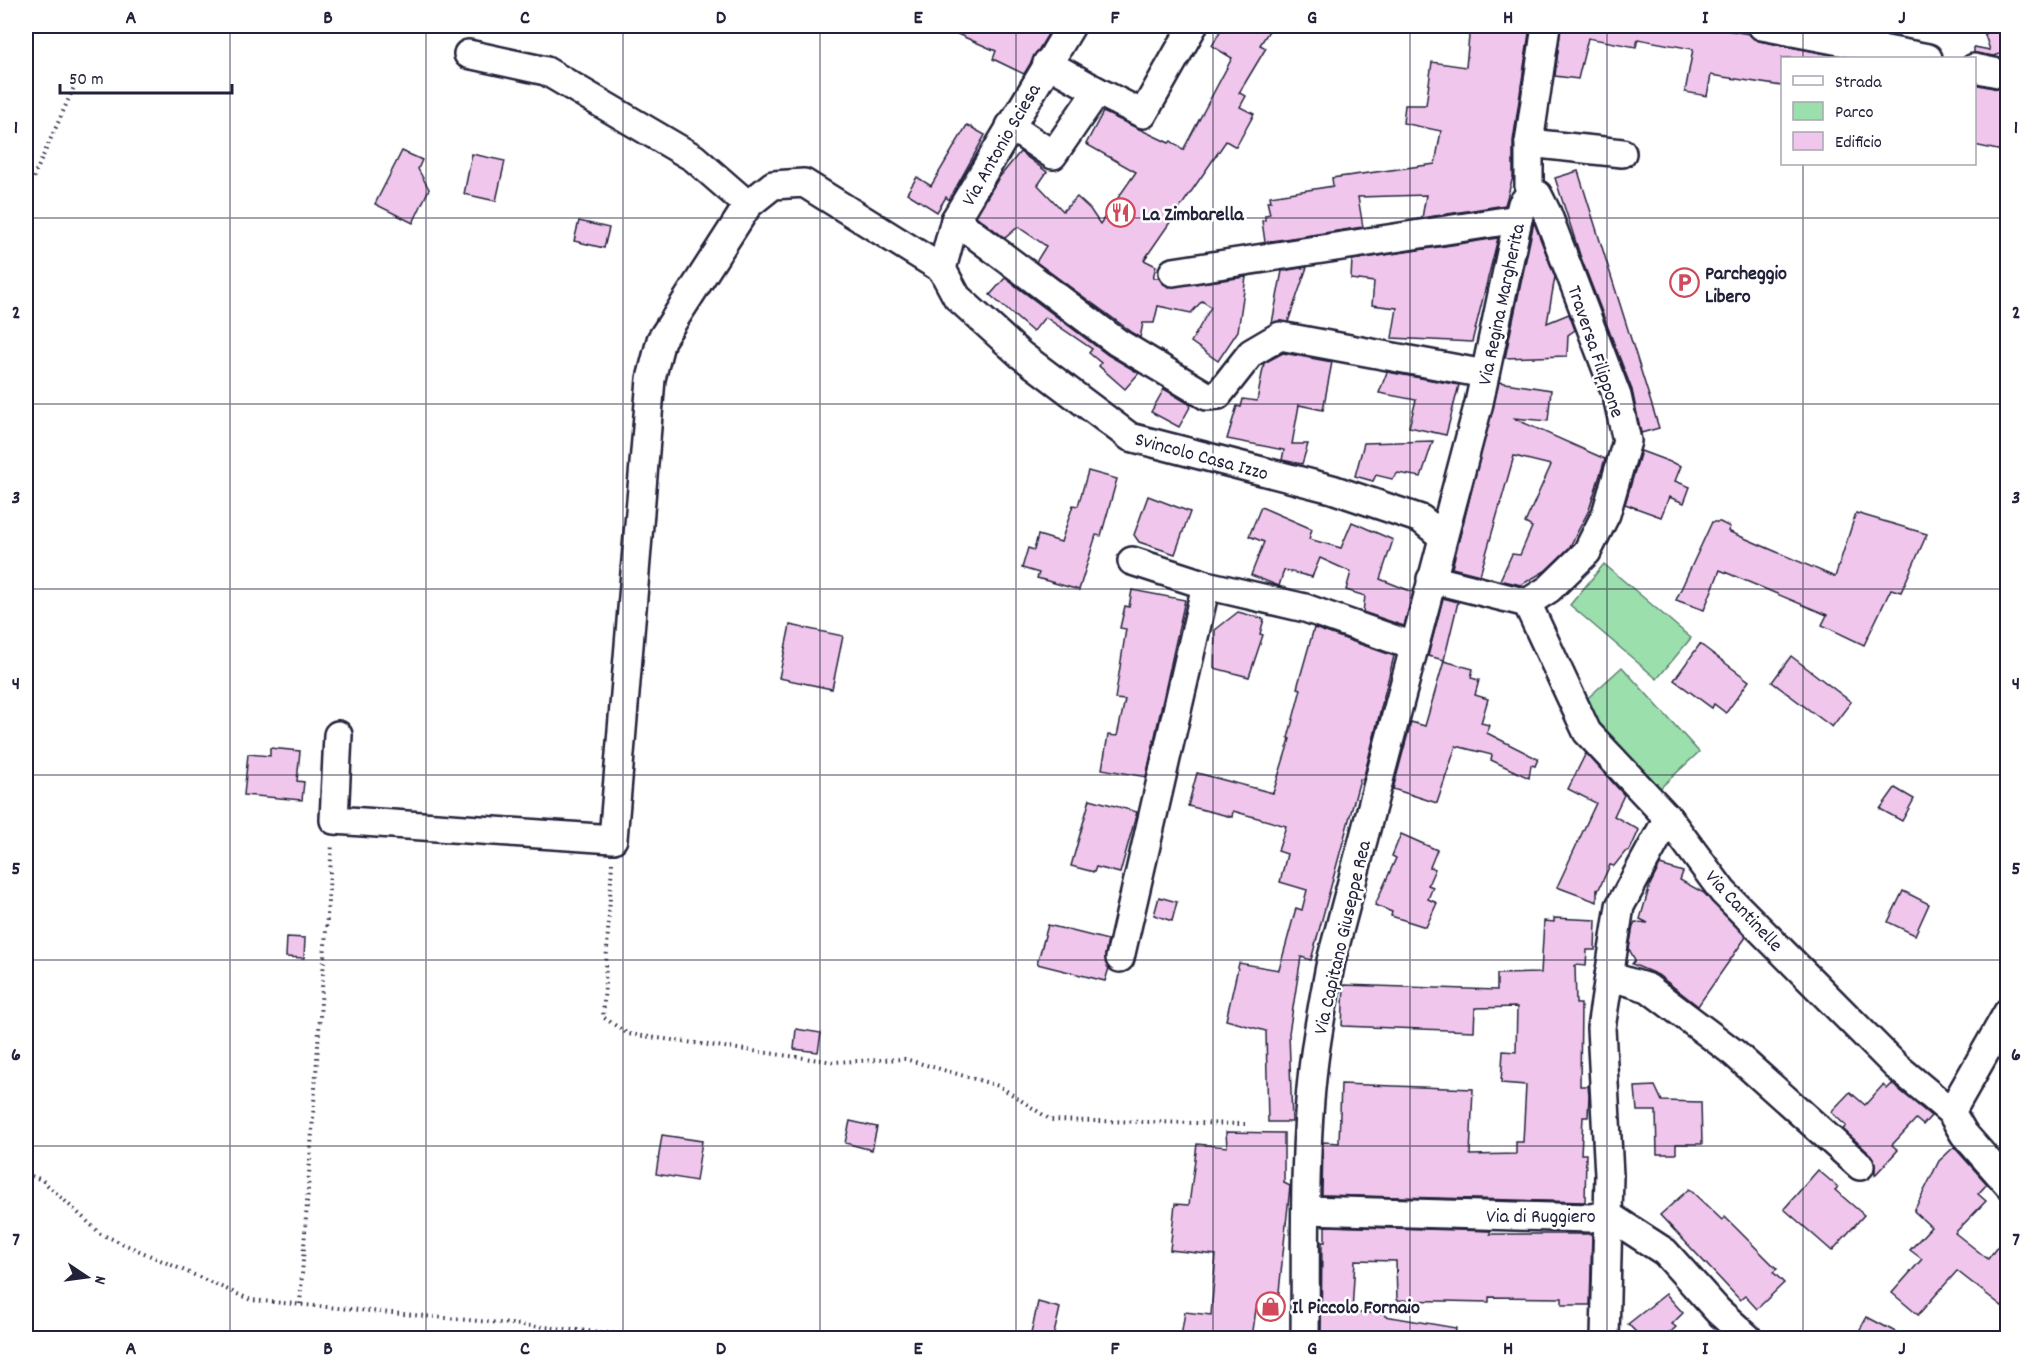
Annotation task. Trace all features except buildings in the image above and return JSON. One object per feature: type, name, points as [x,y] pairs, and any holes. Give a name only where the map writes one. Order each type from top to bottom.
[{"type":"street","name":"Via Antonio Sciesa","points":[[942,269],[956,220],[1071,26]]},
{"type":"street","points":[[1047,63],[1143,114],[1193,26]]},
{"type":"street","name":"Via Regina Margherita","points":[[1431,579],[1485,374],[1524,207],[1529,143],[1546,26]]},
{"type":"street","points":[[1762,26],[1923,57]]},
{"type":"street","points":[[468,54],[546,71],[694,158],[748,205]]},
{"type":"street","points":[[1976,68],[2007,75]]},
{"type":"street","points":[[1010,126],[1053,155],[1097,90]]},
{"type":"street","points":[[1529,143],[1622,153]]},
{"type":"street","points":[[338,735],[334,820],[613,839],[651,379],[661,340],[748,205],[773,185],[804,183],[942,269]]},
{"type":"street","name":"Traversa Filippone","points":[[1524,207],[1538,195],[1617,396],[1627,441],[1606,514],[1587,552],[1549,589],[1527,603]]},
{"type":"street","points":[[1173,272],[1524,207]]},
{"type":"street","points":[[956,220],[1117,342],[1207,396],[1218,395],[1251,353],[1280,336],[1485,374]]},
{"type":"street","name":"Svincolo Casa Izzo","points":[[942,269],[957,297],[1021,356],[1130,437],[1332,489],[1420,519],[1443,537]]},
{"type":"street","points":[[1132,561],[1206,585],[1305,608],[1413,646]]},
{"type":"street","points":[[1431,579],[1527,603]]},
{"type":"street","name":"Via Capitano Giuseppe Rea","points":[[1305,1338],[1306,1210],[1313,1071],[1321,1014],[1331,961],[1431,579]]},
{"type":"street","points":[[1120,958],[1206,585]]},
{"type":"street","name":"Via Cantinelle","points":[[1527,603],[1587,732],[1668,818],[1723,892],[1896,1066],[1951,1112],[1964,1134],[2007,1184]]},
{"type":"street","name":"Via di Ruggiero","points":[[1306,1210],[1590,1218],[1608,1215],[1609,1175],[1601,1028],[1620,906],[1668,818]]},
{"type":"street","points":[[1609,976],[1648,988],[1734,1053],[1860,1166]]},
{"type":"street","points":[[1951,1112],[2007,1011]]},
{"type":"street","points":[[1605,1338],[1608,1215]]},
{"type":"street","points":[[1608,1215],[1665,1252],[1718,1311],[1748,1338]]},
{"type":"path","points":[[26,194],[74,87]]},
{"type":"path","points":[[300,1304],[334,820]]},
{"type":"path","points":[[613,839],[603,1017],[628,1034],[834,1062],[905,1059],[999,1086],[1051,1119],[1245,1124]]},
{"type":"path","points":[[26,1174],[42,1180],[101,1234],[251,1300],[663,1338]]},
{"type":"green space","points":[[1604,564],[1691,638],[1657,679],[1570,605]]},
{"type":"green space","points":[[1622,667],[1699,752],[1657,791],[1580,705]]},
{"type":"place","name":"La Zimbarella","points":[[1121,213]]},
{"type":"place","name":"Parcheggio Libero","points":[[1684,283]]},
{"type":"place","name":"Il Piccolo Fornaio","points":[[1271,1306]]}]
